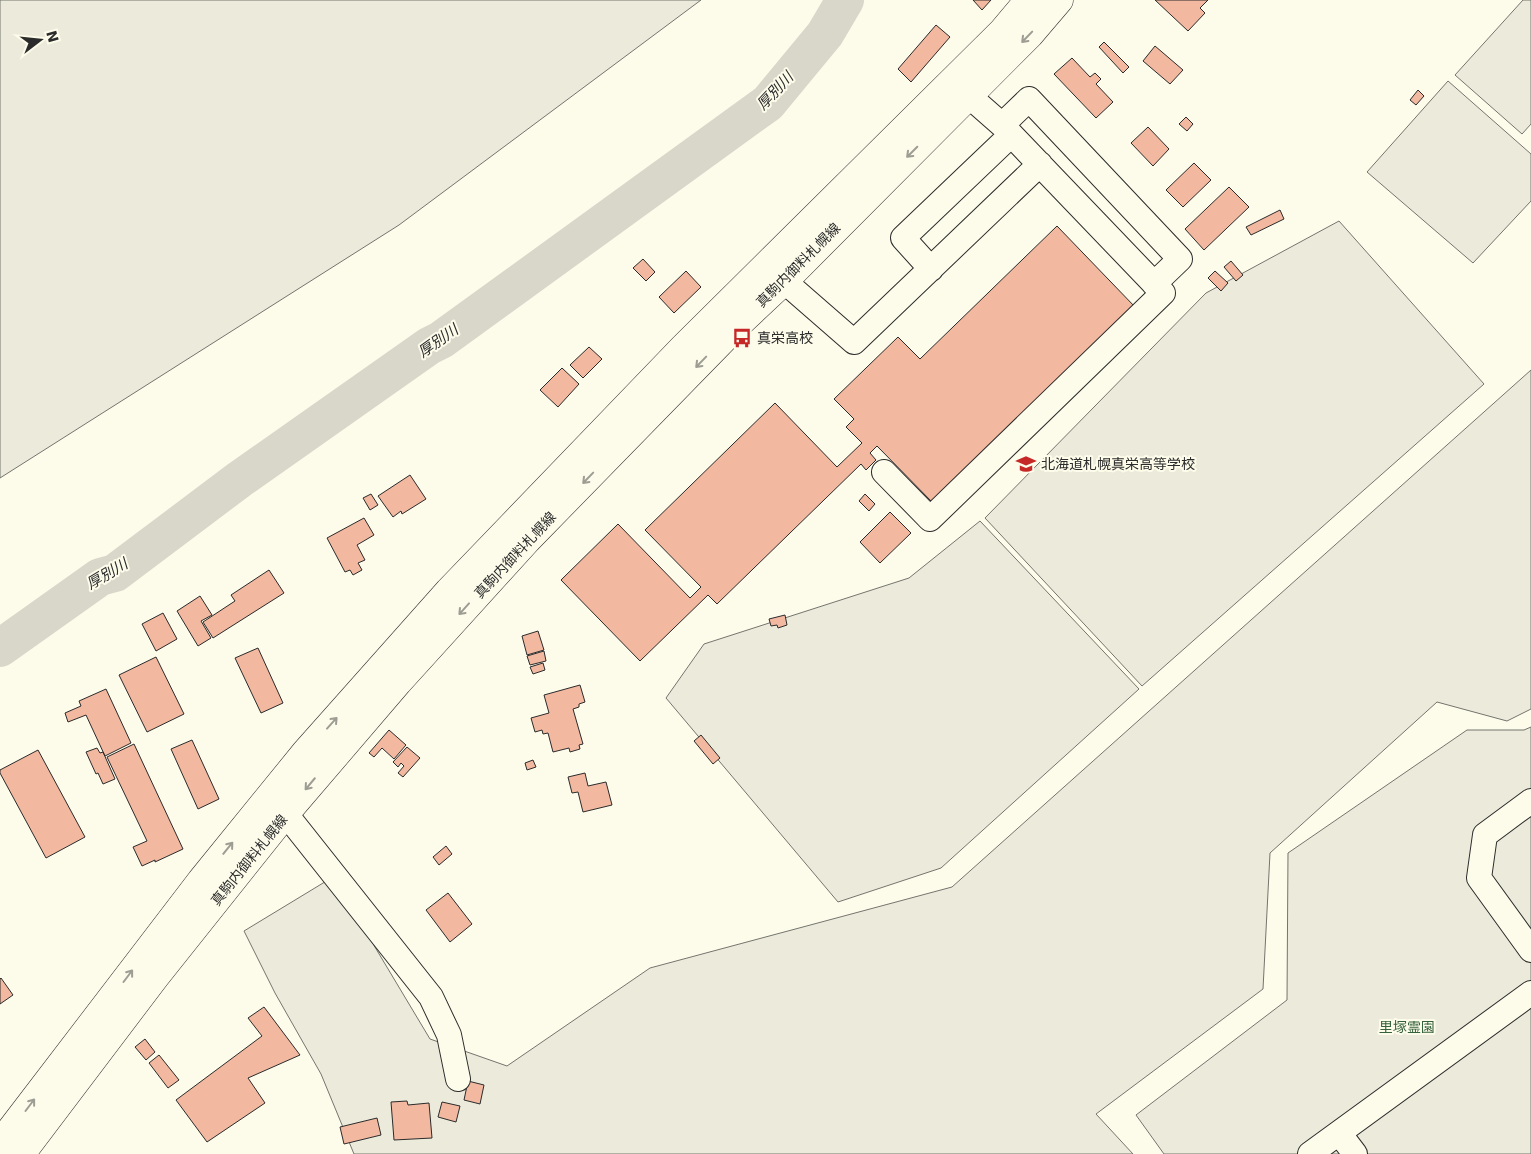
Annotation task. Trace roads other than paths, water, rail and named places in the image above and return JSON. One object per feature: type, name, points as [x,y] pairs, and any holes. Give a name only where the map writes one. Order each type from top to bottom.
[{"type":"main road","name":"真駒内御料札幌線","points":[[20,1154],[155,977],[278,805],[305,753],[449,591],[683,348],[1002,32],[1029,0]]},
{"type":"main road","name":"真駒内御料札幌線","points":[[0,1144],[201,881],[398,682],[527,540],[735,327],[969,96],[1030,34],[1059,0]]},
{"type":"lane","points":[[884,472],[930,519],[1163,293],[1040,164],[969,96]]},
{"type":"lane","points":[[931,268],[903,238],[1006,130],[1029,99],[1180,259],[1154,284]]},
{"type":"lane","points":[[784,280],[854,342],[1040,164]]},
{"type":"lane","points":[[1531,801],[1485,835],[1479,878],[1531,950]]},
{"type":"lane","points":[[278,805],[431,997],[449,1035],[458,1079]]},
{"type":"lane","points":[[1310,1154],[1531,993]]},
{"type":"lane","points":[[1339,1133],[1355,1154]]},
{"type":"waterway","name":"厚別川","points":[[0,648],[100,577],[115,573],[240,479],[429,346],[441,340],[768,103],[825,34],[845,0]]},
{"type":"place","name":"真栄高校","points":[[742,338]]},
{"type":"place","name":"北海道札幌真栄高等学校","points":[[1026,464]]},
{"type":"park label","name":"里塚霊園","points":[[1407,1027]]}]
